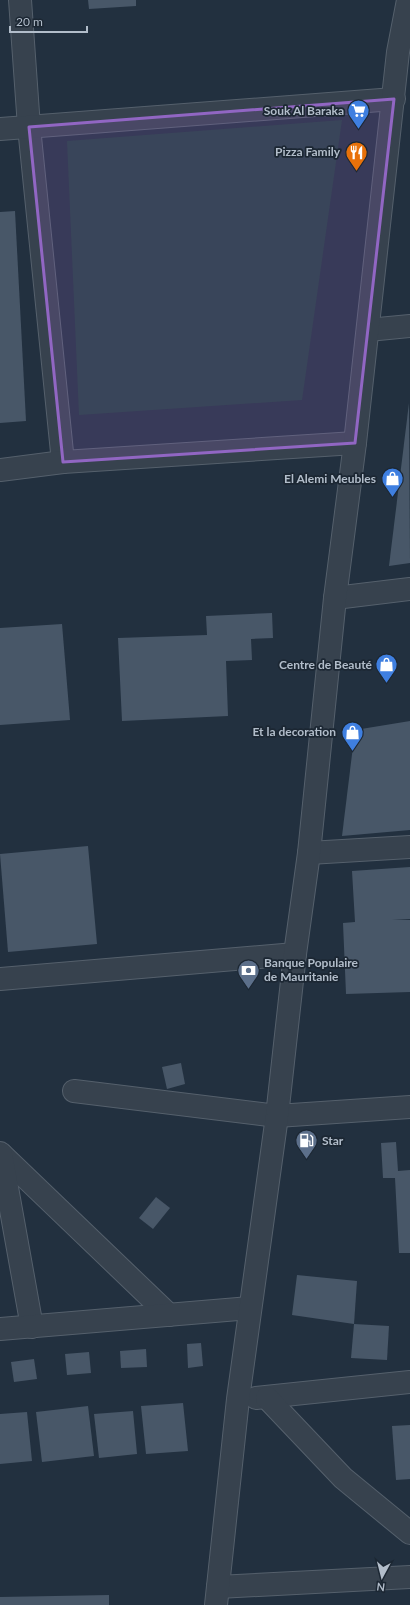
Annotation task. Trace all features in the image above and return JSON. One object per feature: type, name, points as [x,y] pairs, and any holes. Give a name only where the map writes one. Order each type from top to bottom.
[{"type":"street","points":[[20,0],[29,127],[63,462]]},
{"type":"street","points":[[408,0],[404,51],[394,99],[355,443],[335,598],[309,853],[295,954],[277,1116],[238,1399],[217,1596],[410,1577]]},
{"type":"street","points":[[0,129],[394,99]]},
{"type":"street","points":[[368,330],[410,326]]},
{"type":"street","points":[[0,470],[63,462],[355,443]]},
{"type":"street","points":[[335,598],[410,589]]},
{"type":"street","points":[[309,853],[410,847]]},
{"type":"street","points":[[0,980],[295,954]]},
{"type":"street","points":[[74,1090],[277,1116],[410,1107]]},
{"type":"street","points":[[0,1153],[170,1315]]},
{"type":"street","points":[[0,1153],[32,1327]]},
{"type":"street","points":[[0,1329],[250,1308]]},
{"type":"street","points":[[238,1399],[267,1398],[410,1382]]},
{"type":"street","points":[[267,1398],[343,1478],[410,1533]]},
{"type":"highlighted area","points":[[394,99],[355,443],[63,462],[29,127]]},
{"type":"green space","points":[[342,120],[302,400],[79,415],[67,141]]},
{"type":"building","points":[[88,0],[136,0],[136,6],[89,9]]},
{"type":"building","points":[[15,211],[26,421],[0,423],[0,212]]},
{"type":"building","points":[[409,403],[410,563],[389,566]]},
{"type":"building","points":[[272,613],[273,638],[251,639],[252,660],[226,661],[228,716],[122,721],[118,638],[207,635],[206,616]]},
{"type":"building","points":[[62,624],[70,720],[0,725],[0,628]]},
{"type":"building","points":[[410,721],[410,830],[342,836],[355,730]]},
{"type":"building","points":[[88,846],[97,944],[8,952],[0,854]]},
{"type":"building","points":[[410,867],[410,919],[392,920],[410,920],[410,992],[346,994],[343,923],[355,922],[352,871]]},
{"type":"building","points":[[181,1063],[185,1084],[167,1089],[162,1067]]},
{"type":"building","points":[[396,1142],[398,1171],[410,1170],[410,1253],[399,1253],[395,1178],[383,1178],[381,1143]]},
{"type":"building","points":[[156,1197],[170,1208],[153,1229],[139,1218]]},
{"type":"building","points":[[297,1275],[357,1281],[354,1324],[292,1315]]},
{"type":"building","points":[[354,1324],[389,1326],[387,1360],[351,1358]]},
{"type":"building","points":[[201,1343],[203,1366],[188,1368],[187,1344]]},
{"type":"building","points":[[146,1349],[147,1367],[121,1368],[120,1351]]},
{"type":"building","points":[[89,1352],[91,1373],[67,1375],[65,1354]]},
{"type":"building","points":[[34,1359],[37,1379],[14,1382],[11,1362]]},
{"type":"building","points":[[183,1403],[188,1451],[146,1454],[141,1406]]},
{"type":"building","points":[[88,1406],[94,1456],[42,1462],[36,1412]]},
{"type":"building","points":[[133,1411],[137,1454],[99,1458],[94,1414]]},
{"type":"building","points":[[27,1412],[32,1461],[0,1464],[0,1414]]},
{"type":"building","points":[[410,1425],[410,1479],[396,1480],[392,1426]]},
{"type":"building","points":[[109,1595],[109,1605],[0,1605],[0,1597]]},
{"type":"place","name":"Souk Al Baraka","points":[[359,130]]},
{"type":"place","name":"Pizza Family","points":[[356,172]]},
{"type":"place","name":"El Alemi Meubles","points":[[392,498]]},
{"type":"place","name":"Centre de Beauté","points":[[387,684]]},
{"type":"place","name":"Et la decoration","points":[[352,752]]},
{"type":"place","name":"Banque Populaire de Mauritanie","points":[[249,990]]},
{"type":"place","name":"Star","points":[[306,1160]]}]
